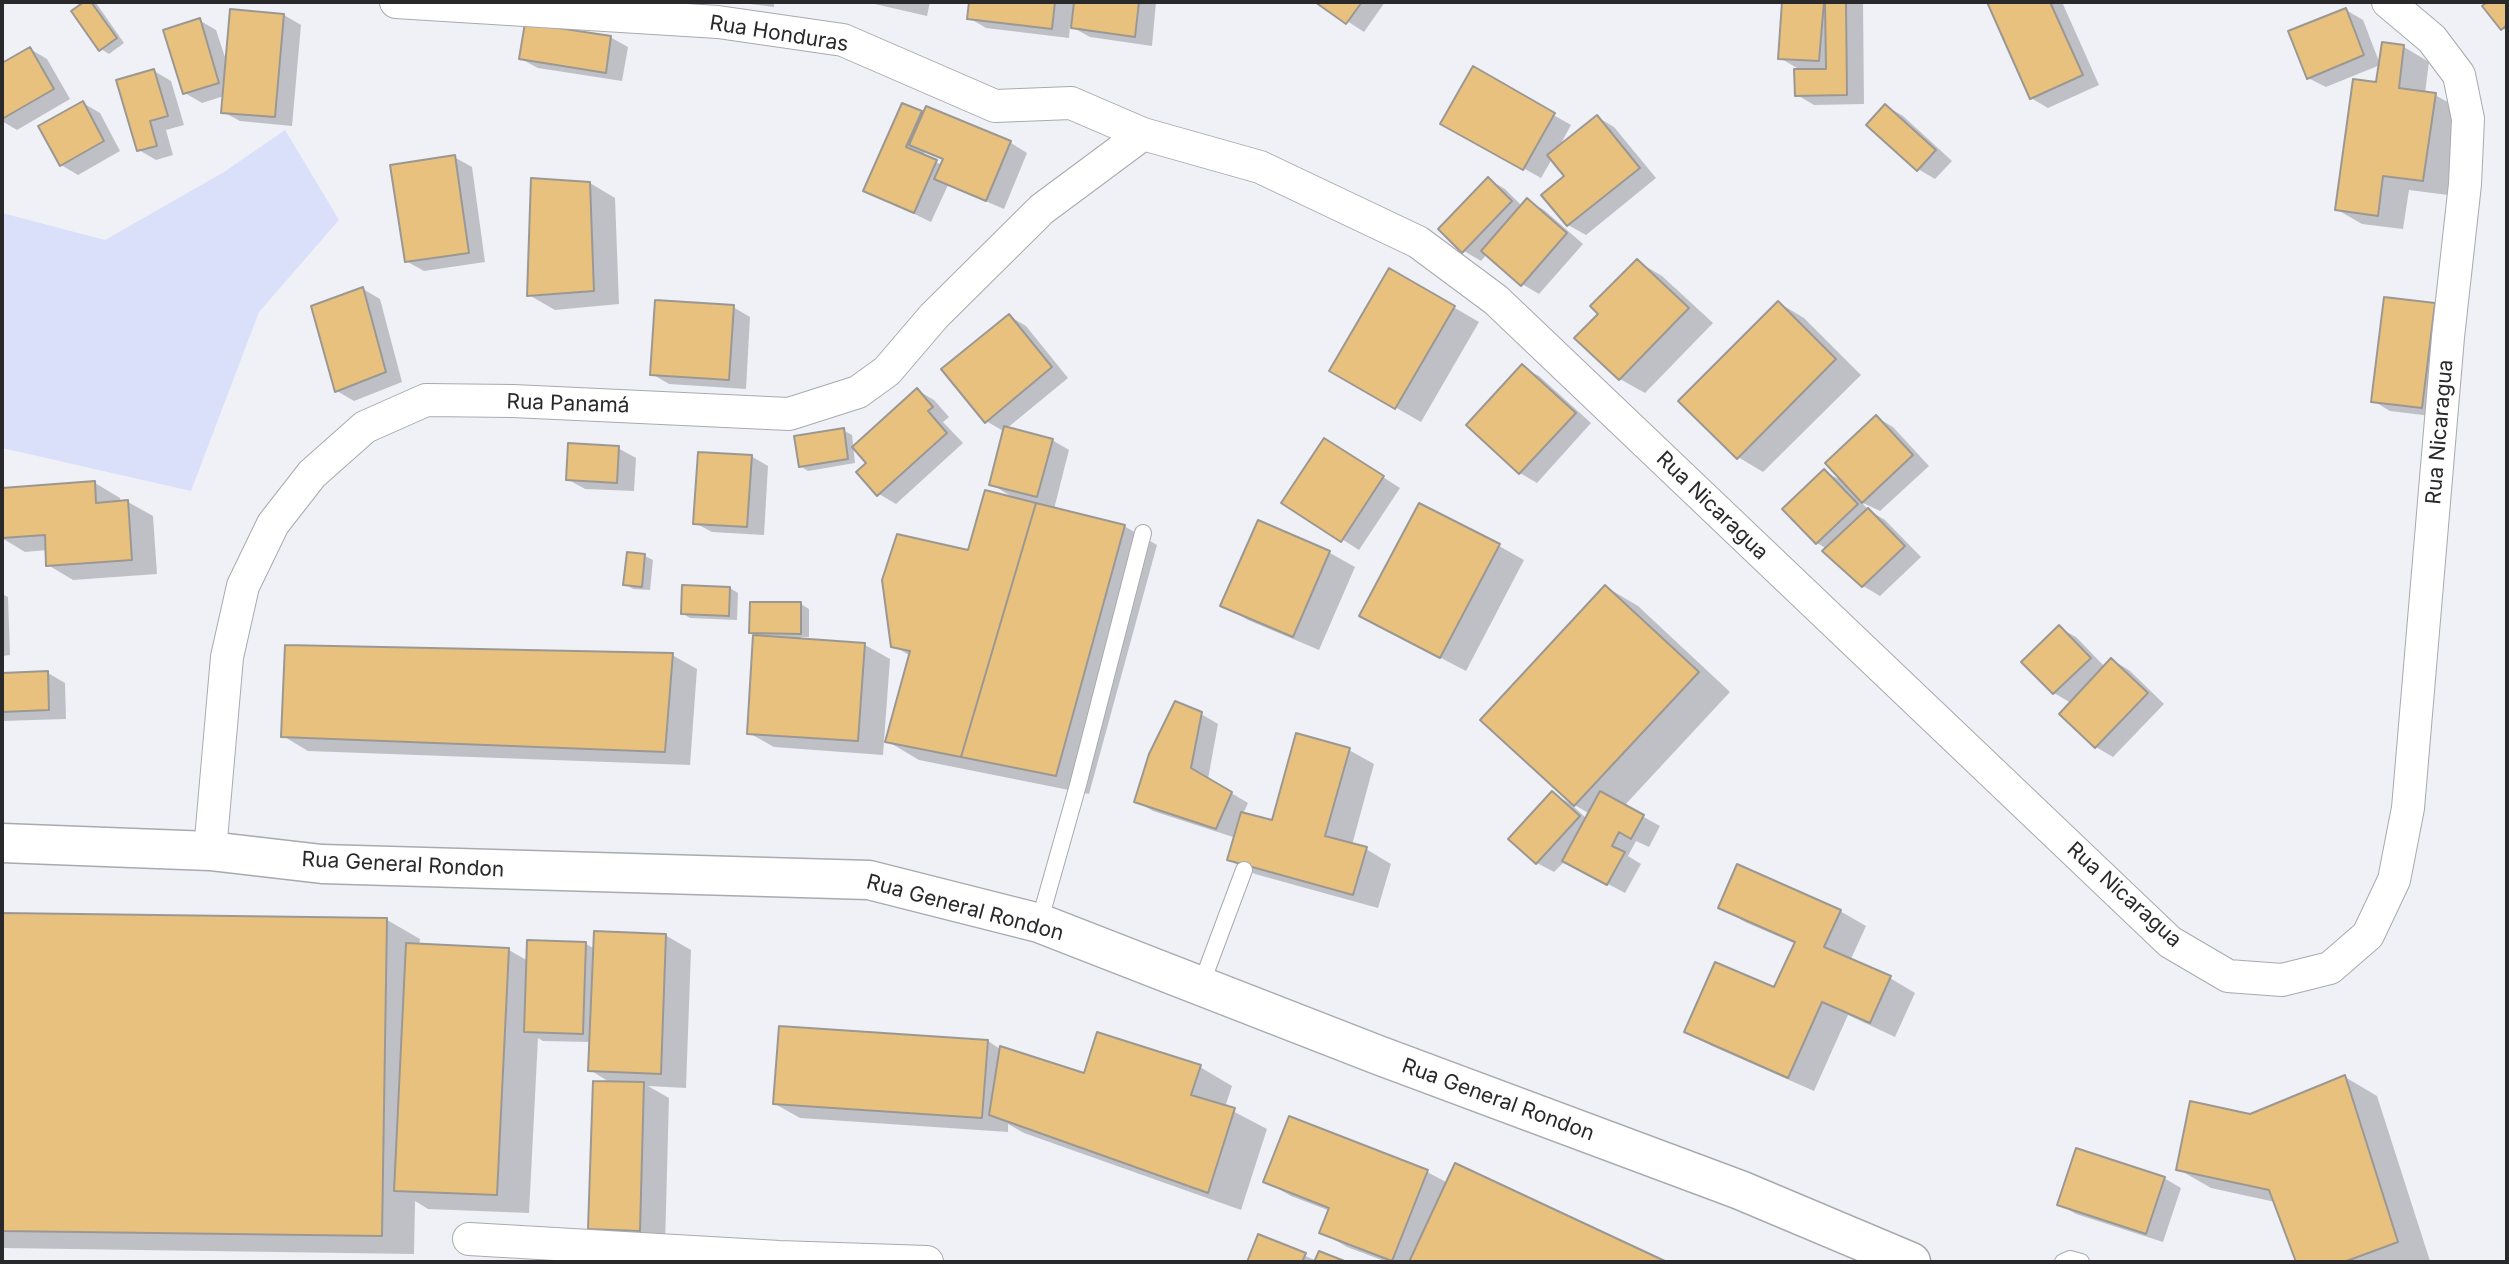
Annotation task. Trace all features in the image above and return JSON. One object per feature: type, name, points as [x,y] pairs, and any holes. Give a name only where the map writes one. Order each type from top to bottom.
[{"type":"main road","name":"Rua General Rondon","points":[[2,844],[210,852],[322,864],[869,880],[1039,923],[1378,1055],[1740,1190],[1911,1262]]},
{"type":"street","name":"Rua Honduras","points":[[396,2],[718,22],[843,40],[995,106],[1071,103],[1143,134]]},
{"type":"street","name":"Rua Nicaragua","points":[[1143,134],[1260,167],[1418,242],[1496,300],[2170,942],[2228,976],[2282,980],[2330,968],[2368,935],[2394,880],[2408,808],[2448,337],[2465,184],[2468,119],[2459,75],[2432,39],[2388,2]]},
{"type":"street","name":"Rua Panamá","points":[[210,852],[228,657],[243,586],[273,524],[312,474],[365,428],[426,400],[789,414],[859,392],[887,371],[934,316],[1042,209],[1143,134]]},
{"type":"street","points":[[470,1239],[779,1257],[927,1262]]},
{"type":"lane","points":[[1039,923],[1078,785],[1143,533]]},
{"type":"lane","points":[[1201,985],[1244,870]]},
{"type":"lane","points":[[2063,1262],[2070,1259],[2081,1262]]},
{"type":"shaded area","points":[[285,130],[339,220],[259,312],[191,491],[2,448],[2,213],[105,240],[224,172]]},
{"type":"building","points":[[84,2],[91,2],[117,38],[99,51],[71,11]]},
{"type":"building","points":[[969,2],[1055,2],[1052,29],[967,19]]},
{"type":"building","points":[[1074,2],[1139,2],[1135,37],[1071,28]]},
{"type":"building","points":[[1315,2],[1362,2],[1346,24]]},
{"type":"building","points":[[1782,2],[1824,2],[1819,61],[1778,59]]},
{"type":"building","points":[[1825,2],[1846,2],[1847,95],[1795,96],[1794,69],[1826,69]]},
{"type":"building","points":[[1987,2],[2050,2],[2083,75],[2030,99]]},
{"type":"building","points":[[2487,2],[2507,2],[2507,25],[2501,30],[2482,6]]},
{"type":"building","points":[[2346,8],[2364,55],[2307,79],[2288,31]]},
{"type":"building","points":[[230,9],[284,14],[275,117],[221,113]]},
{"type":"building","points":[[200,18],[219,83],[183,94],[163,30]]},
{"type":"building","points":[[525,23],[611,36],[606,73],[519,59]]},
{"type":"building","points":[[2382,42],[2404,45],[2399,88],[2436,93],[2423,181],[2383,176],[2378,216],[2335,210],[2353,79],[2376,82]]},
{"type":"building","points":[[30,47],[54,89],[2,119],[2,63]]},
{"type":"building","points":[[1473,66],[1555,113],[1523,170],[1440,124]]},
{"type":"building","points":[[154,69],[168,116],[150,121],[157,146],[137,151],[116,80]]},
{"type":"building","points":[[83,101],[104,141],[60,166],[38,126]]},
{"type":"building","points":[[902,103],[922,111],[906,147],[937,160],[914,213],[863,191]]},
{"type":"building","points":[[1885,104],[1936,150],[1917,171],[1866,125]]},
{"type":"building","points":[[926,106],[1011,141],[986,201],[934,179],[943,159],[909,145]]},
{"type":"building","points":[[1597,115],[1640,168],[1567,226],[1541,195],[1564,176],[1547,155]]},
{"type":"building","points":[[455,155],[469,253],[405,262],[390,165]]},
{"type":"building","points":[[1488,177],[1512,201],[1462,253],[1438,229]]},
{"type":"building","points":[[531,178],[590,182],[594,291],[527,296]]},
{"type":"building","points":[[1527,198],[1567,233],[1521,286],[1481,251]]},
{"type":"building","points":[[1637,259],[1689,308],[1619,380],[1574,338],[1598,314],[1590,306]]},
{"type":"building","points":[[1389,268],[1455,306],[1395,409],[1329,371]]},
{"type":"building","points":[[363,287],[386,372],[335,392],[311,306]]},
{"type":"building","points":[[2384,297],[2435,303],[2422,408],[2371,402]]},
{"type":"building","points":[[655,300],[734,305],[729,380],[650,375]]},
{"type":"building","points":[[1778,301],[1836,359],[1737,459],[1678,401]]},
{"type":"building","points":[[1009,314],[1052,367],[985,423],[941,369]]},
{"type":"building","points":[[1522,364],[1576,413],[1519,474],[1466,425]]},
{"type":"building","points":[[917,388],[933,407],[928,411],[947,433],[877,496],[856,472],[866,463],[852,447]]},
{"type":"building","points":[[1876,415],[1913,455],[1862,503],[1825,463]]},
{"type":"building","points":[[1004,426],[1053,439],[1037,497],[989,485]]},
{"type":"building","points":[[844,428],[848,459],[799,467],[794,436]]},
{"type":"building","points":[[1324,438],[1384,476],[1341,542],[1281,503]]},
{"type":"building","points":[[568,443],[619,446],[617,483],[566,480]]},
{"type":"building","points":[[698,452],[752,455],[747,527],[693,524]]},
{"type":"building","points":[[1824,469],[1858,504],[1816,544],[1782,509]]},
{"type":"building","points":[[95,481],[96,503],[128,500],[132,560],[46,566],[45,535],[2,538],[2,488]]},
{"type":"building","points":[[985,490],[1036,503],[961,757],[885,742],[910,651],[891,647],[882,580],[897,534],[968,550]]},
{"type":"building","points":[[1036,503],[1125,525],[1056,776],[961,757]]},
{"type":"building","points":[[1419,503],[1500,544],[1440,658],[1359,616]]},
{"type":"building","points":[[1868,508],[1905,546],[1862,587],[1822,551]]},
{"type":"building","points":[[1258,520],[1330,551],[1293,637],[1220,606]]},
{"type":"building","points":[[627,552],[645,554],[642,587],[623,585]]},
{"type":"building","points":[[682,585],[730,587],[729,616],[681,614]]},
{"type":"building","points":[[1605,585],[1699,672],[1574,806],[1480,720]]},
{"type":"building","points":[[750,602],[801,602],[801,634],[749,633]]},
{"type":"building","points":[[2059,625],[2091,658],[2053,694],[2021,662]]},
{"type":"building","points":[[753,635],[865,643],[858,741],[747,734]]},
{"type":"building","points":[[285,645],[673,653],[665,752],[281,737]]},
{"type":"building","points":[[2111,658],[2148,693],[2095,748],[2059,714]]},
{"type":"building","points":[[48,671],[49,710],[2,712],[2,673]]},
{"type":"building","points":[[1175,701],[1202,712],[1191,768],[1232,792],[1216,829],[1134,802],[1149,754]]},
{"type":"building","points":[[1296,733],[1350,748],[1325,836],[1367,847],[1353,895],[1227,860],[1241,812],[1272,820]]},
{"type":"building","points":[[1552,791],[1580,816],[1536,864],[1508,839]]},
{"type":"building","points":[[1600,791],[1644,815],[1631,839],[1619,832],[1612,846],[1625,852],[1607,885],[1562,861]]},
{"type":"building","points":[[1737,864],[1841,910],[1824,947],[1891,976],[1870,1023],[1822,1002],[1788,1078],[1684,1032],[1715,962],[1774,987],[1795,942],[1718,908]]},
{"type":"building","points":[[2,913],[387,918],[382,1236],[2,1231]]},
{"type":"building","points":[[594,931],[666,934],[661,1074],[588,1071]]},
{"type":"building","points":[[527,940],[586,942],[583,1034],[524,1032]]},
{"type":"building","points":[[406,943],[509,948],[497,1195],[394,1191]]},
{"type":"building","points":[[779,1026],[988,1040],[982,1118],[773,1104]]},
{"type":"building","points":[[1097,1032],[1201,1065],[1191,1095],[1235,1108],[1208,1193],[989,1115],[1000,1046],[1084,1073]]},
{"type":"building","points":[[2345,1075],[2398,1242],[2344,1262],[2296,1262],[2269,1190],[2176,1170],[2190,1101],[2250,1114]]},
{"type":"building","points":[[593,1081],[644,1082],[640,1231],[588,1229]]},
{"type":"building","points":[[1289,1116],[1428,1170],[1392,1261],[1319,1233],[1329,1208],[1263,1182]]},
{"type":"building","points":[[2076,1148],[2165,1177],[2146,1234],[2057,1205]]},
{"type":"building","points":[[1455,1163],[1667,1262],[1409,1262]]},
{"type":"building","points":[[1258,1234],[1306,1253],[1302,1262],[1247,1262]]},
{"type":"building","points":[[1319,1251],[1347,1262],[1314,1262]]}]
